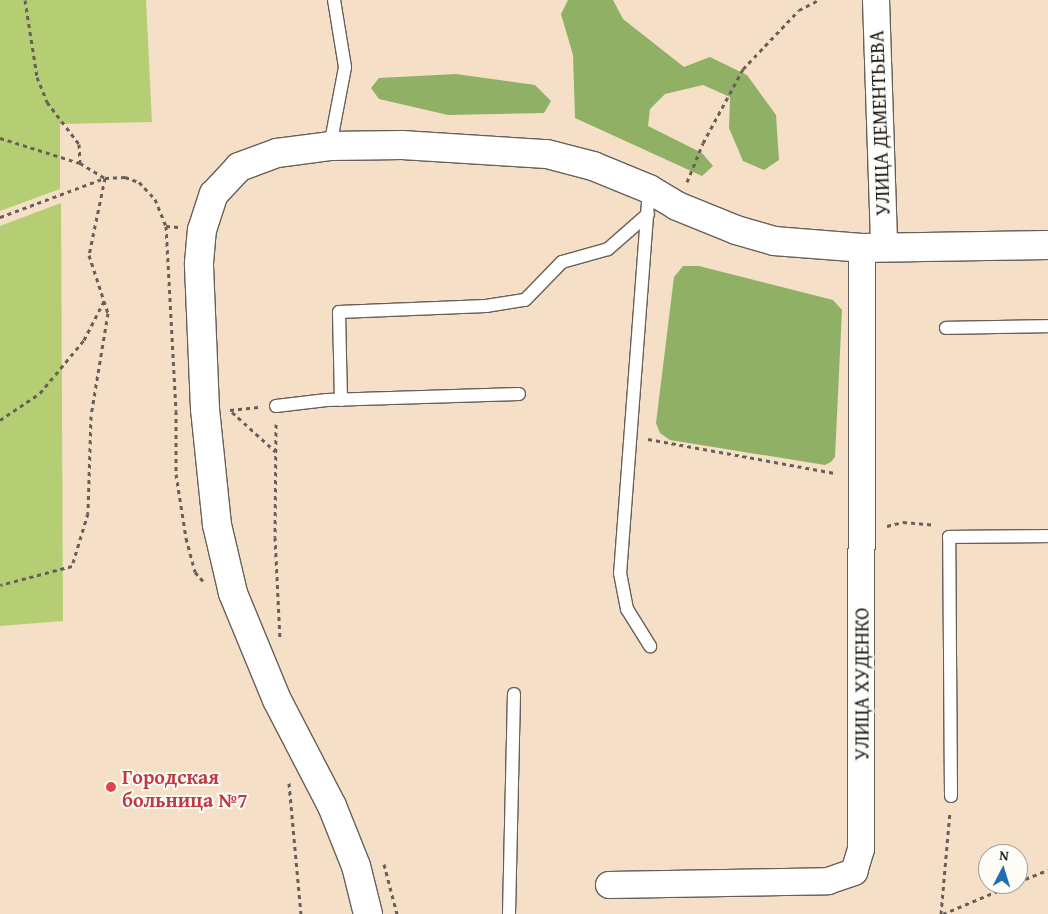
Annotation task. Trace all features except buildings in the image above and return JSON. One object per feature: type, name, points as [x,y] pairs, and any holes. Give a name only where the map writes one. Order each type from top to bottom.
[{"type":"main road","points":[[368,914],[356,866],[332,806],[277,700],[233,594],[217,525],[205,410],[198,263],[202,230],[214,194],[239,167],[277,153],[330,146],[402,145],[547,154],[593,166],[649,202],[677,206],[736,230],[774,241],[873,247],[1048,245]]},
{"type":"street","name":"УЛИЦА ДЕМЕНТЬЕВА","points":[[873,247],[876,0]]},
{"type":"street","name":"УЛИЦА ХУДЕНКО","points":[[609,884],[828,881],[854,872],[861,849],[862,477],[873,247]]},
{"type":"lane","points":[[330,146],[345,67],[334,0]]},
{"type":"lane","points":[[341,400],[339,312],[486,306],[525,300],[562,262],[608,249],[649,202]]},
{"type":"lane","points":[[649,202],[633,434],[620,574],[626,609],[650,646]]},
{"type":"lane","points":[[946,328],[1048,326]]},
{"type":"lane","points":[[276,406],[341,400],[519,394]]},
{"type":"lane","points":[[951,796],[949,537],[1048,536]]},
{"type":"lane","points":[[509,914],[514,694]]},
{"type":"path","points":[[25,0],[37,77],[47,102],[79,144],[80,163]]},
{"type":"path","points":[[677,206],[703,143],[743,70],[799,10],[819,0]]},
{"type":"path","points":[[0,138],[80,163],[104,178]]},
{"type":"path","points":[[0,217],[104,178],[124,177],[139,182],[155,200],[166,226],[202,230]]},
{"type":"path","points":[[0,585],[72,566],[88,513],[91,416],[108,313],[89,255],[104,178]]},
{"type":"path","points":[[0,420],[40,393],[84,340],[104,301]]},
{"type":"path","points":[[276,406],[275,537],[281,644]]},
{"type":"path","points":[[229,410],[276,453]]},
{"type":"path","points":[[633,434],[654,442],[862,477]]},
{"type":"path","points":[[862,537],[870,530],[903,522],[936,525],[949,537]]},
{"type":"path","points":[[951,796],[942,914],[990,894]]},
{"type":"path","points":[[382,862],[398,914]]},
{"type":"path","points":[[1028,878],[1048,870]]},
{"type":"green space","points":[[0,0],[146,0],[152,122],[60,124],[60,189],[0,211]]},
{"type":"green space","points":[[568,0],[613,0],[623,19],[684,67],[710,57],[747,75],[776,115],[779,160],[764,170],[743,161],[729,128],[730,97],[703,85],[665,94],[650,109],[648,126],[702,153],[713,166],[702,176],[575,118],[573,55],[561,14]]},
{"type":"green space","points":[[456,74],[535,85],[551,101],[544,113],[448,115],[379,99],[371,88],[379,78]]},
{"type":"green space","points":[[61,203],[63,621],[0,626],[0,226]]},
{"type":"green space","points":[[683,266],[699,266],[833,300],[842,310],[835,457],[831,462],[825,465],[670,440],[660,433],[656,423],[674,277]]},
{"type":"place","name":"Городская больница №7","points":[[111,787]]}]
